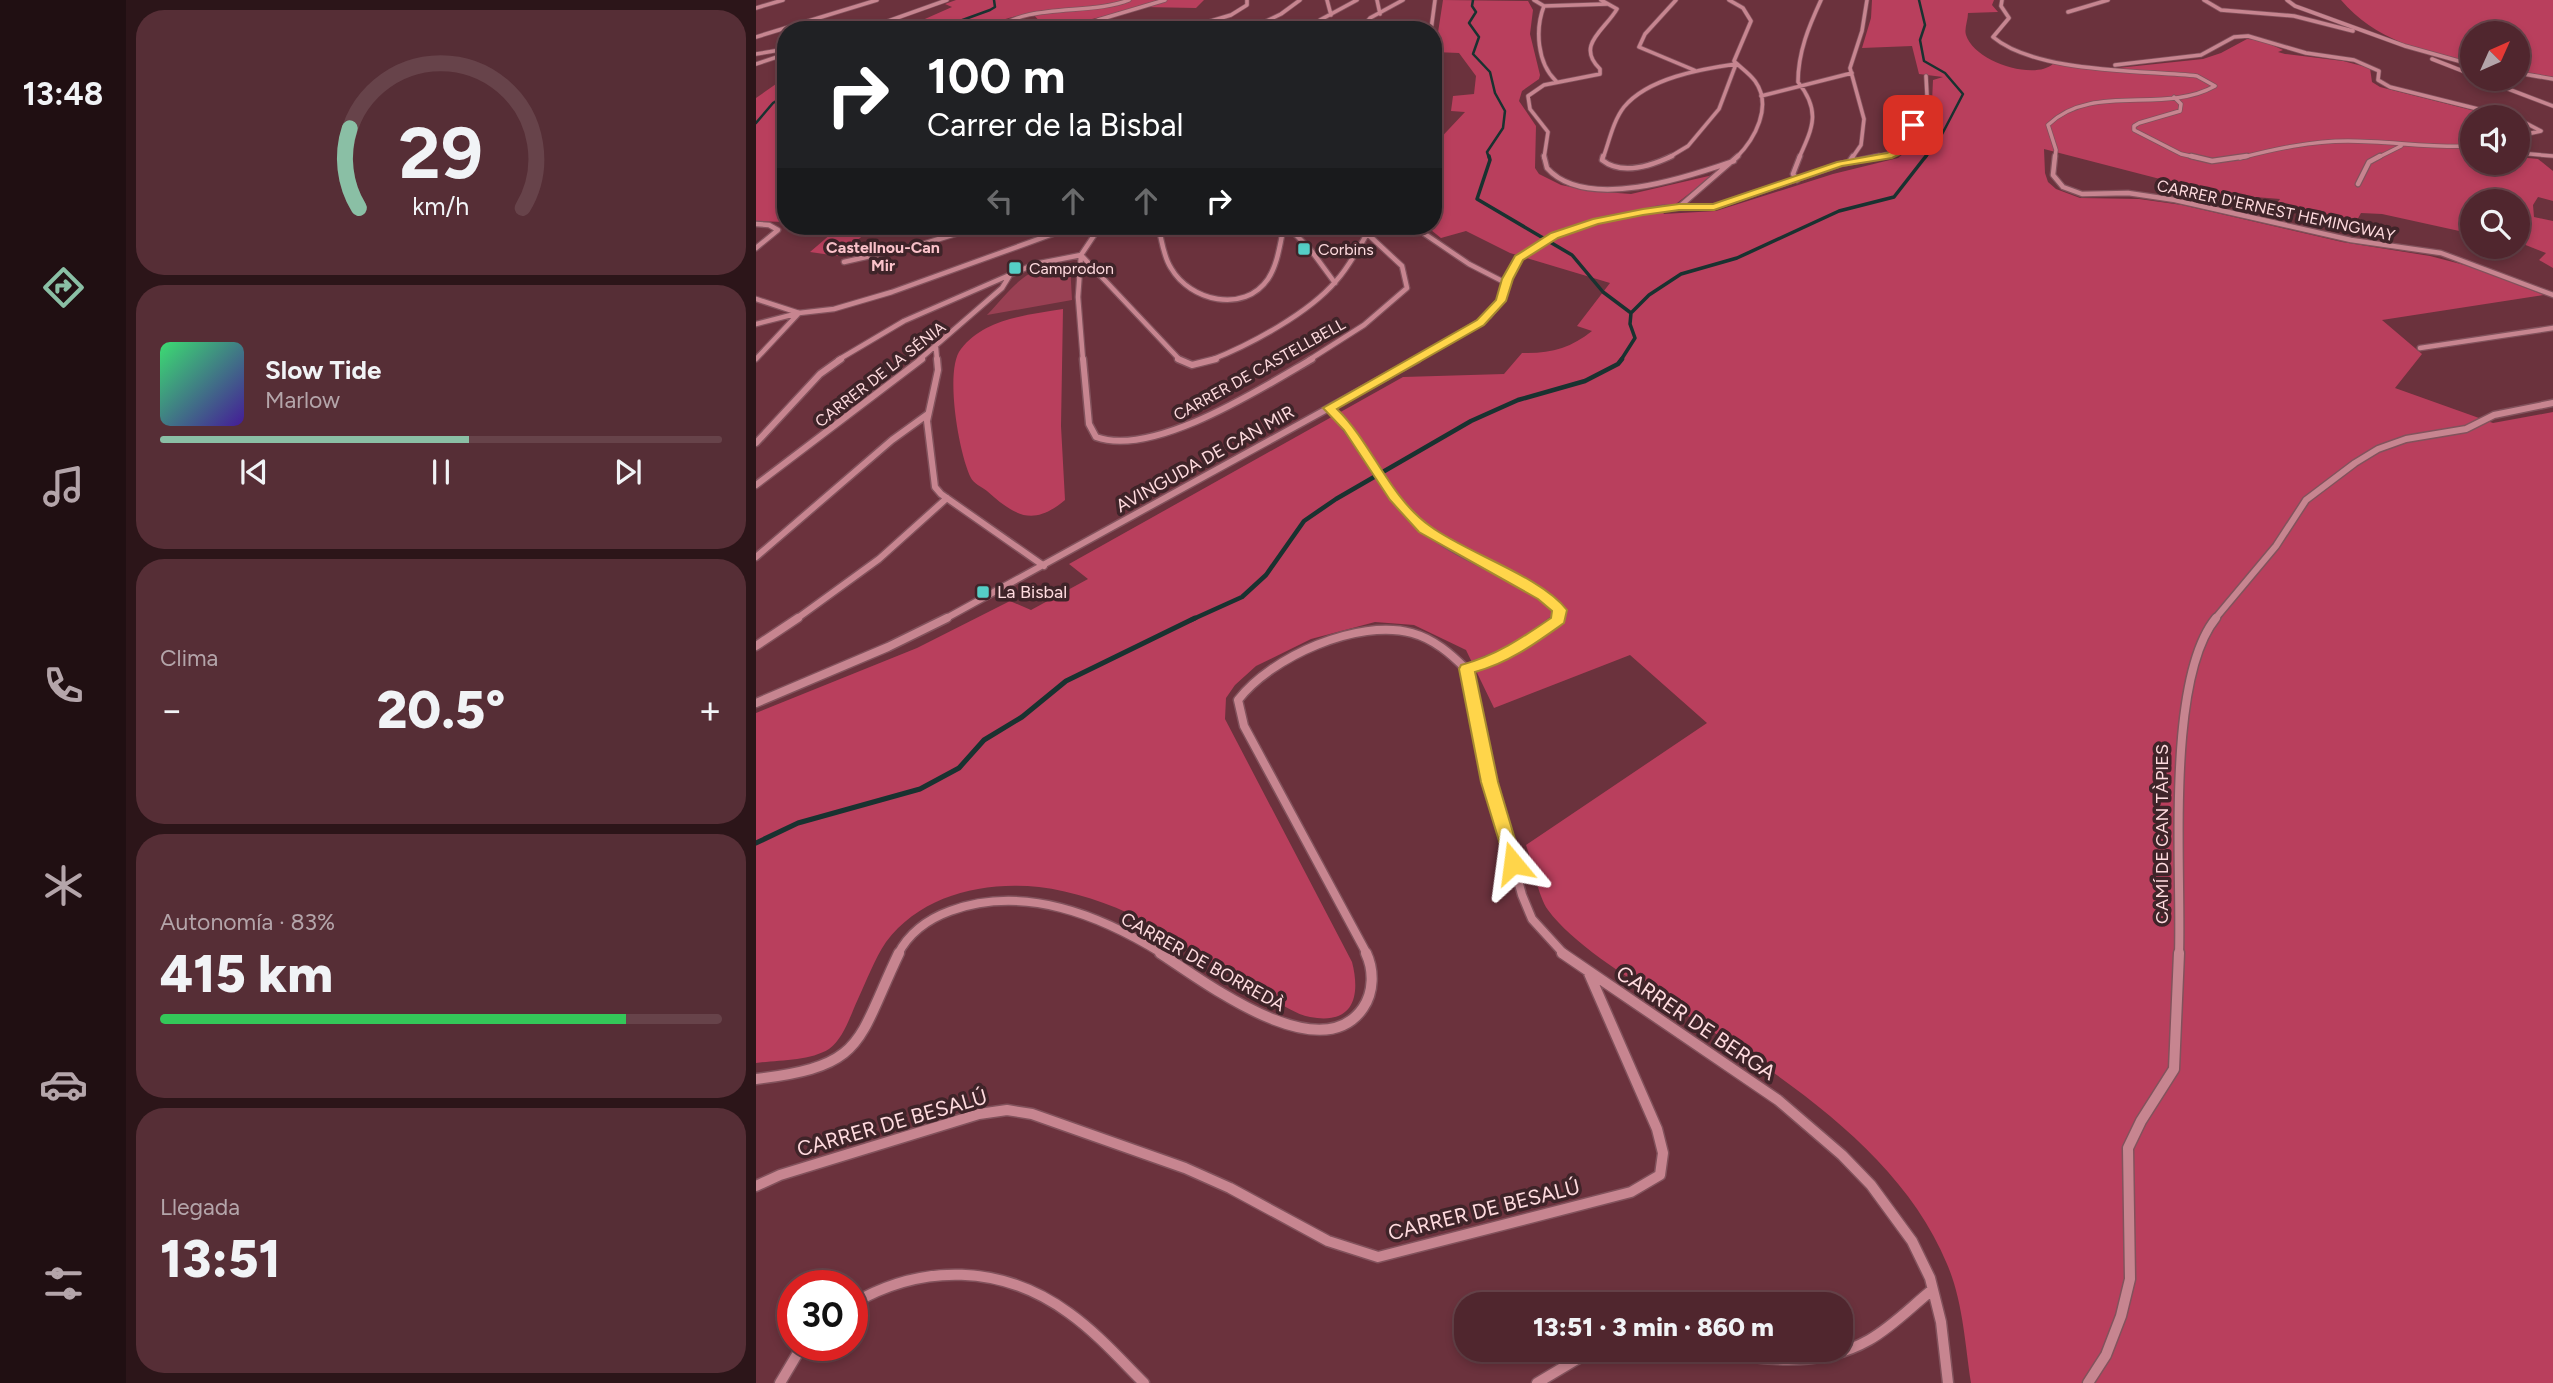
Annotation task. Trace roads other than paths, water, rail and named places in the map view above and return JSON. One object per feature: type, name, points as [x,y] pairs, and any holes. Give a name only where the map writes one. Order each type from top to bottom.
[{"type":"street","points":[[756,8],[783,0]]},
{"type":"street","points":[[808,21],[877,0]]},
{"type":"street","points":[[888,21],[947,0]]},
{"type":"street","points":[[1010,21],[1109,6],[1129,0]]},
{"type":"street","points":[[1095,21],[1142,10],[1165,0]]},
{"type":"street","points":[[1211,21],[1231,15],[1247,5],[1247,0]]},
{"type":"street","points":[[1263,21],[1300,0]]},
{"type":"street","points":[[1327,0],[1331,15]]},
{"type":"street","points":[[1320,21],[1347,9],[1357,0]]},
{"type":"street","points":[[1377,0],[1380,14]]},
{"type":"street","points":[[1368,21],[1403,0]]},
{"type":"street","points":[[1432,21],[1435,0]]},
{"type":"street","points":[[1534,0],[1544,6],[1611,4]]},
{"type":"street","points":[[1601,0],[1617,9],[1600,29],[1589,54],[1600,69],[1600,74],[1538,86],[1528,96],[1530,109],[1548,132],[1544,163],[1549,170],[1564,180],[1593,187],[1644,188],[1734,161]]},
{"type":"street","points":[[1676,0],[1671,9],[1643,36],[1639,47],[1694,70]]},
{"type":"street","points":[[1679,207],[1720,177],[1734,161],[1761,117],[1761,96],[1756,82],[1736,64],[1735,55],[1751,21],[1744,9],[1728,0]]},
{"type":"street","points":[[1735,3],[1745,0]]},
{"type":"street","points":[[1797,180],[1794,170],[1815,125],[1806,89],[1797,78],[1798,63],[1821,0]]},
{"type":"street","points":[[1849,162],[1861,145],[1864,119],[1850,68],[1862,31],[1867,0]]},
{"type":"street","name":"CARRER D'ERNEST HEMINGWAY","points":[[2002,0],[2001,6],[2009,18],[1994,35],[1996,41],[2012,50],[2041,59],[2197,76],[2216,86],[2211,90],[2174,97],[2109,102],[2069,109],[2056,116],[2048,125],[2056,150],[2054,178],[2063,187],[2082,194],[2128,193],[2175,200],[2351,240],[2441,253],[2553,295]]},
{"type":"street","points":[[2068,12],[2108,0]]},
{"type":"street","points":[[2204,0],[2210,6],[2225,11],[2292,16],[2378,35]]},
{"type":"street","points":[[2287,0],[2295,6],[2378,35],[2460,70]]},
{"type":"street","points":[[1544,6],[1538,24],[1541,46],[1547,73],[1556,81]]},
{"type":"street","points":[[756,37],[777,31]]},
{"type":"street","points":[[2108,67],[2143,60],[2195,57],[2213,51],[2233,38],[2257,37],[2294,51],[2365,63],[2379,71],[2378,80],[2390,87],[2462,105]]},
{"type":"street","points":[[2406,48],[2460,62]]},
{"type":"street","points":[[756,54],[777,52]]},
{"type":"street","points":[[756,64],[777,55]]},
{"type":"street","points":[[1736,64],[1729,71],[1728,91],[1721,107],[1689,147],[1657,162],[1638,167],[1618,168],[1605,164],[1602,160],[1621,110],[1658,84],[1694,70],[1736,64]]},
{"type":"street","points":[[1761,96],[1852,73]]},
{"type":"street","points":[[2530,75],[2553,79]]},
{"type":"street","name":"AVINGUDA DE CAN MIR","points":[[756,703],[888,647],[1044,566],[1480,323],[1501,301],[1506,283],[1519,258],[1554,236],[1596,221],[1679,207],[1714,207],[1849,162],[1880,158],[1899,151],[1927,95],[1926,76]]},
{"type":"street","points":[[2514,91],[2553,106]]},
{"type":"street","name":"CARRER D'ERNEST HEMINGWAY","points":[[2174,97],[2181,104],[2180,111],[2140,121],[2134,126],[2134,130],[2196,158],[2227,161],[2275,148],[2347,141],[2460,147]]},
{"type":"street","points":[[2530,126],[2541,131],[2530,133]]},
{"type":"street","points":[[2358,184],[2369,162],[2402,145]]},
{"type":"street","points":[[2530,154],[2553,156]]},
{"type":"street","points":[[756,224],[769,225],[777,229]]},
{"type":"street","points":[[756,248],[777,231]]},
{"type":"street","points":[[844,262],[953,235]]},
{"type":"street","name":"CARRER DE CASTELLBELL","points":[[799,313],[853,305],[1050,235]]},
{"type":"street","name":"CARRER DE CASTELLBELL","points":[[1094,235],[1081,255],[1078,297],[1087,416],[1090,429],[1096,436],[1119,443],[1163,434],[1223,407],[1324,350],[1398,301],[1407,288],[1404,267],[1398,259],[1365,236]]},
{"type":"street","points":[[1161,235],[1174,273],[1201,295],[1230,301],[1247,295],[1267,281],[1282,235]]},
{"type":"street","points":[[1295,235],[1310,249],[1335,283]]},
{"type":"street","points":[[1426,235],[1469,264],[1506,283]]},
{"type":"street","points":[[756,443],[820,374],[855,348],[904,321],[1048,259],[1081,255],[1174,355],[1191,365],[1207,363],[1226,355],[1310,304],[1335,283],[1365,236]]},
{"type":"street","name":"CARRER DE LA SÉNIA","points":[[756,485],[936,348],[1002,288],[1011,274]]},
{"type":"street","points":[[756,299],[799,313]]},
{"type":"street","points":[[756,324],[799,313]]},
{"type":"street","points":[[756,359],[799,313]]},
{"type":"street","points":[[2420,348],[2553,328]]},
{"type":"street","points":[[936,348],[937,370],[929,414],[928,443],[935,487],[1044,566]]},
{"type":"street","name":"CAMÍ DE CAN TÀPIES","points":[[2088,1383],[2110,1345],[2121,1316],[2130,1279],[2128,1148],[2141,1121],[2174,1069],[2179,946],[2180,732],[2197,653],[2212,623],[2276,546],[2306,500],[2321,486],[2366,456],[2392,443],[2466,429],[2484,419],[2553,403]]},
{"type":"street","points":[[1329,408],[1349,428],[1395,497],[1423,529],[1543,596],[1559,610],[1558,620],[1521,646],[1485,664],[1466,669]]},
{"type":"street","points":[[756,558],[892,440],[929,414]]},
{"type":"street","points":[[756,646],[860,575],[947,498]]},
{"type":"street","name":"CARRER DE BORREDÀ","points":[[756,1079],[828,1066],[846,1052],[871,1016],[901,947],[920,928],[955,908],[1002,900],[1037,902],[1100,922],[1141,941],[1280,1024],[1328,1031],[1345,1025],[1359,1015],[1369,999],[1373,984],[1371,962],[1244,726],[1238,700],[1256,678],[1275,666],[1338,639],[1368,631],[1403,631],[1419,635],[1449,653],[1466,669]]},
{"type":"street","name":"CARRER DE BERGA","points":[[1466,669],[1490,782],[1520,892],[1532,918],[1550,942],[1588,971],[1751,1080],[1819,1133],[1886,1203],[1925,1264],[1946,1351],[1948,1383]]},
{"type":"street","name":"CARRER DE BESALÚ","points":[[756,1186],[780,1175],[979,1114],[1007,1110],[1032,1114],[1185,1168],[1230,1188],[1328,1241],[1360,1253],[1378,1257],[1403,1253],[1631,1192],[1660,1175],[1663,1153],[1657,1129],[1588,971]]},
{"type":"street","points":[[868,1296],[896,1283],[931,1273],[968,1272],[994,1278],[1055,1304],[1088,1328],[1143,1383]]},
{"type":"street","points":[[1853,1347],[1861,1345],[1932,1290]]},
{"type":"street","points":[[780,1383],[793,1361]]},
{"type":"street","points":[[1537,1383],[1572,1362]]},
{"type":"waterway","points":[[960,21],[995,7],[994,0]]},
{"type":"waterway","points":[[1473,0],[1472,6],[1476,12],[1469,23],[1479,37],[1473,54],[1490,72],[1495,93],[1505,111],[1503,128],[1487,152],[1489,158]]},
{"type":"waterway","points":[[1919,0],[1925,25],[1920,40],[1924,61],[1945,73],[1963,94],[1939,140],[1925,158]]},
{"type":"waterway","points":[[756,123],[777,101]]},
{"type":"waterway","points":[[1489,156],[1477,199],[1572,255],[1603,292],[1631,313]]},
{"type":"waterway","points":[[1631,313],[1649,295],[1681,274],[1737,258],[1839,211],[1894,197],[1926,156]]},
{"type":"waterway","points":[[1621,360],[1635,338],[1630,324],[1631,313]]},
{"type":"waterway","points":[[1191,620],[1242,597],[1266,575],[1304,521],[1336,499],[1471,421],[1518,400],[1585,381],[1618,364],[1622,359]]},
{"type":"waterway","points":[[756,843],[798,823],[920,789],[959,768],[984,740],[1022,717],[1066,681],[1195,618]]},
{"type":"place","name":"Corbins","points":[[1304,249]]},
{"type":"place","name":"Camprodon","points":[[1015,268]]},
{"type":"place","name":"La Bisbal","points":[[983,592]]},
{"type":"district","name":"Castellnou-Can Mir","points":[[883,256]]}]
